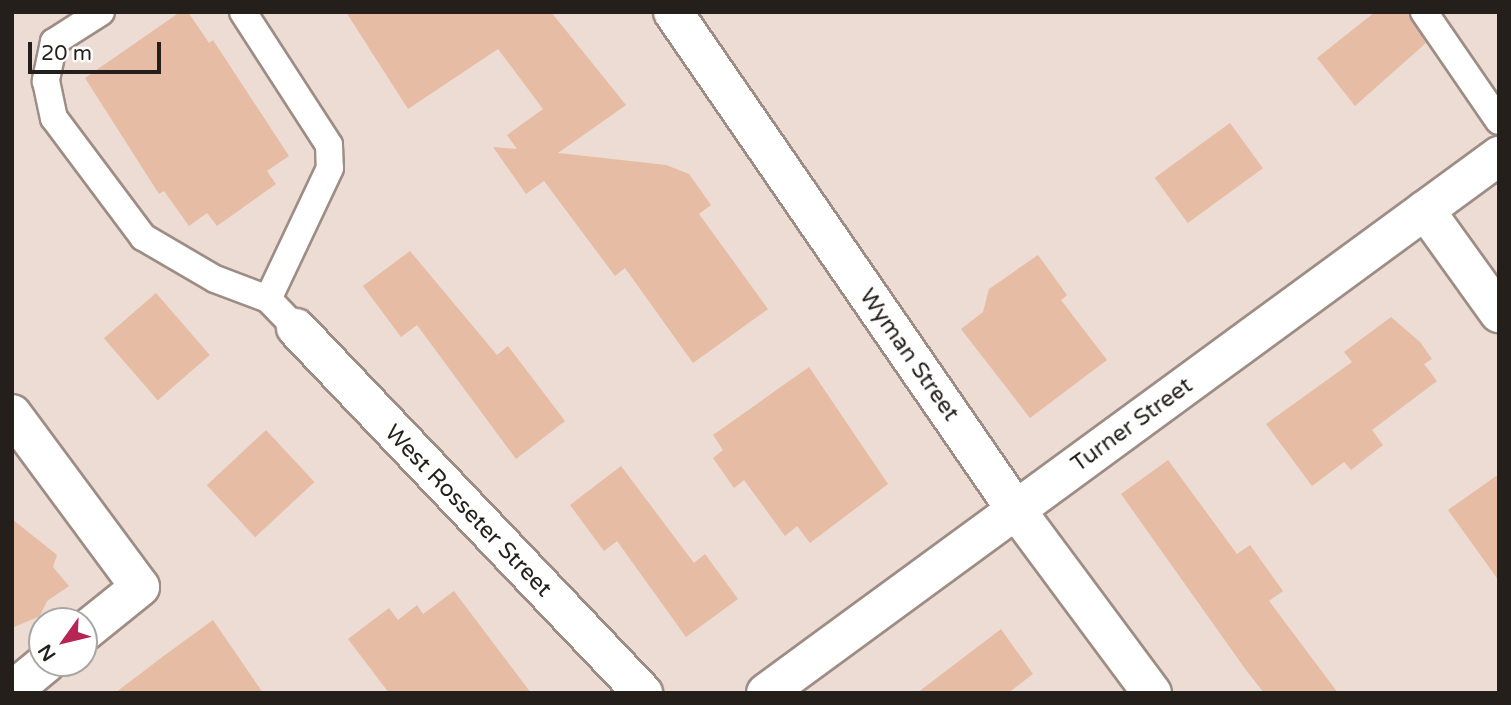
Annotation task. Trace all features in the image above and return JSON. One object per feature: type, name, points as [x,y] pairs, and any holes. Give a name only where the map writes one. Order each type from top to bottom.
[{"type":"street","name":"Wyman Street","points":[[673,12],[1016,510],[1152,693]]},
{"type":"street","name":"Turner Street","points":[[765,693],[1499,156]]},
{"type":"street","points":[[1425,210],[1499,313]]},
{"type":"street","name":"West Rosseter Street","points":[[296,328],[643,693]]},
{"type":"street","points":[[12,414],[140,587],[98,621]]},
{"type":"street","points":[[12,691],[29,677]]},
{"type":"lane","points":[[101,12],[54,42],[46,81],[54,118],[143,237],[215,279],[268,299],[296,328]]},
{"type":"lane","points":[[243,12],[329,145],[330,168],[268,299]]},
{"type":"lane","points":[[1424,12],[1499,121]]},
{"type":"building","points":[[180,12],[188,12],[209,43],[213,40],[289,156],[267,171],[276,184],[217,226],[207,213],[189,226],[164,191],[159,194],[85,78]]},
{"type":"building","points":[[346,12],[551,12],[626,105],[558,153],[666,165],[689,174],[711,205],[699,214],[768,309],[693,363],[625,268],[615,276],[544,181],[526,194],[493,147],[517,149],[507,135],[543,109],[498,49],[408,109]]},
{"type":"building","points":[[1375,12],[1408,12],[1426,43],[1355,106],[1317,58]]},
{"type":"building","points":[[1230,123],[1263,168],[1188,223],[1155,178]]},
{"type":"building","points":[[410,251],[497,355],[508,346],[565,421],[516,459],[417,325],[401,337],[363,286]]},
{"type":"building","points":[[1038,255],[1067,295],[1061,300],[1107,360],[1030,418],[961,329],[983,312],[989,289]]},
{"type":"building","points":[[156,293],[210,355],[158,400],[104,338]]},
{"type":"building","points":[[1391,317],[1420,342],[1432,359],[1424,364],[1437,381],[1372,430],[1383,445],[1351,470],[1344,462],[1312,486],[1266,424],[1352,362],[1344,352]]},
{"type":"building","points":[[809,367],[888,484],[810,543],[797,526],[785,536],[744,480],[734,488],[713,458],[723,450],[713,435]]},
{"type":"building","points":[[266,430],[314,482],[255,537],[207,485]]},
{"type":"building","points":[[1168,460],[1237,554],[1250,545],[1283,591],[1269,601],[1338,693],[1264,693],[1246,670],[1121,494]]},
{"type":"building","points":[[621,466],[694,563],[705,554],[738,599],[686,637],[617,541],[604,551],[570,505]]},
{"type":"building","points":[[1499,474],[1499,581],[1448,510]]},
{"type":"building","points":[[12,519],[57,555],[53,567],[69,586],[47,601],[44,607],[28,607],[28,621],[12,628]]},
{"type":"building","points":[[454,591],[531,693],[389,693],[348,639],[389,608],[398,620],[417,605],[423,614]]},
{"type":"building","points":[[213,620],[263,693],[115,693],[165,655]]},
{"type":"building","points":[[1001,629],[1033,674],[1008,693],[917,693]]}]
